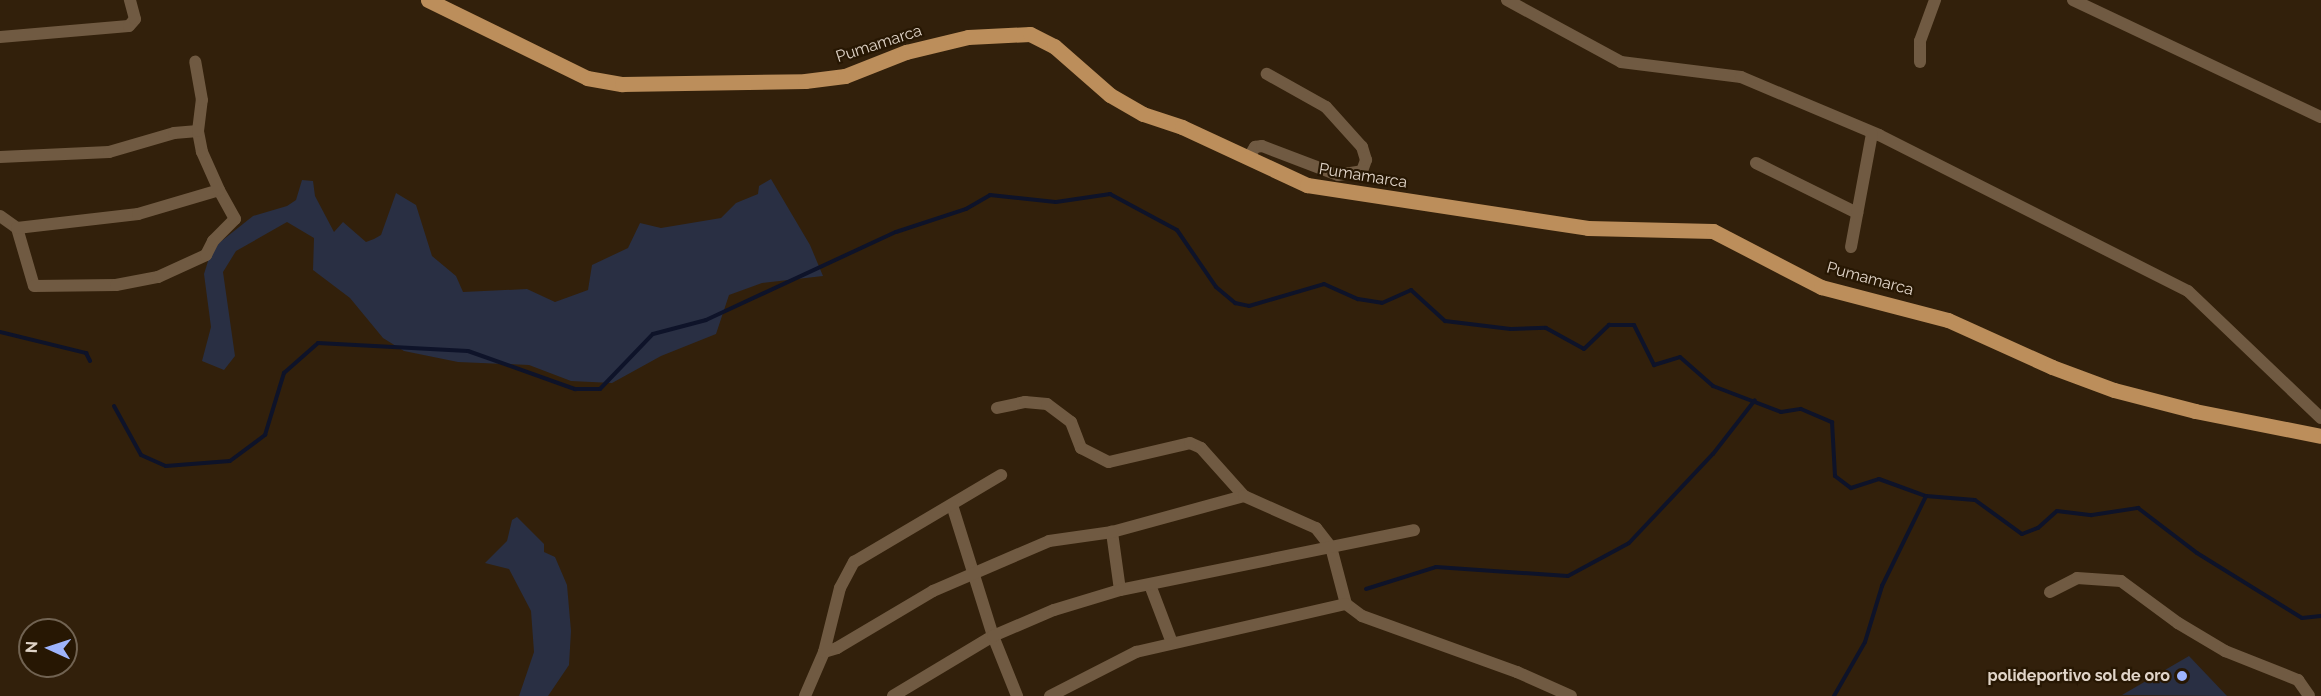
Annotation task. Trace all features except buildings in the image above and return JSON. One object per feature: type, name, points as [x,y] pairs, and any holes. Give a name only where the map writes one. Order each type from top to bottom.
[{"type":"main road","name":"Pumamarca","points":[[428,0],[587,78],[622,84],[805,81],[845,76],[906,52],[968,37],[1030,34],[1054,46],[1110,95],[1143,114],[1326,190],[1588,228],[1713,231],[1821,287],[1948,320],[2052,367],[2114,390],[2195,411],[2321,436]]},
{"type":"street","points":[[0,37],[129,26],[135,19],[130,0]]},
{"type":"street","points":[[1507,0],[1621,62],[1741,77],[1872,135],[2188,291],[2321,418]]},
{"type":"street","points":[[1920,62],[1920,40],[1935,0]]},
{"type":"street","points":[[2080,2],[2321,117]]},
{"type":"street","points":[[0,216],[17,228],[34,286],[116,285],[158,277],[206,255],[213,241],[235,219],[202,152],[198,131],[202,100],[195,62]]},
{"type":"street","points":[[1249,157],[1255,147],[1262,146],[1338,175],[1362,171],[1366,160],[1362,147],[1326,107],[1267,74]]},
{"type":"street","points":[[0,157],[109,152],[174,133],[198,131]]},
{"type":"street","points":[[1851,247],[1872,135]]},
{"type":"street","points":[[1756,163],[1857,213]]},
{"type":"street","points":[[17,228],[138,214],[219,190]]},
{"type":"street","points":[[997,408],[1025,402],[1047,404],[1071,422],[1082,448],[1109,462],[1190,443],[1201,448],[1244,496],[1316,528],[1331,548],[1346,604],[1362,616],[1517,672],[1571,696]]},
{"type":"street","points":[[805,696],[824,652],[840,588],[854,562],[1001,475]]},
{"type":"street","points":[[824,652],[972,574],[1049,541],[1112,532],[1244,496]]},
{"type":"street","points":[[951,505],[993,636],[1017,696]]},
{"type":"street","points":[[893,696],[993,636],[1054,610],[1120,590],[1414,530]]},
{"type":"street","points":[[1112,532],[1120,590]]},
{"type":"street","points":[[2050,592],[2077,578],[2121,581],[2178,623],[2225,651],[2298,680],[2309,696]]},
{"type":"street","points":[[1150,585],[1172,643]]},
{"type":"street","points":[[1050,696],[1136,652],[1346,604]]},
{"type":"shaded area","points":[[771,179],[810,245],[823,276],[762,283],[729,295],[716,334],[661,356],[612,383],[571,381],[529,365],[458,362],[404,351],[383,338],[350,298],[313,270],[314,238],[287,222],[236,251],[223,272],[235,356],[224,370],[202,361],[211,327],[204,274],[209,258],[219,243],[253,216],[287,206],[296,200],[302,180],[313,181],[315,196],[334,232],[343,222],[366,242],[381,235],[396,193],[416,205],[432,256],[456,276],[463,292],[527,289],[555,302],[588,290],[592,265],[628,248],[640,223],[661,228],[721,218],[736,203],[758,194],[759,186]]},
{"type":"shaded area","points":[[517,517],[544,544],[544,552],[555,557],[567,585],[571,631],[569,665],[548,696],[519,696],[534,652],[531,611],[509,569],[485,563],[507,541],[512,520]]},
{"type":"shaded area","name":"polideportivo sol de oro","points":[[2189,656],[2227,696],[2122,695]]},
{"type":"waterway","points":[[114,406],[141,455],[166,466],[230,461],[265,435],[284,373],[318,343],[468,351],[575,389],[600,389],[653,334],[706,320],[896,232],[966,209],[990,195],[1056,202],[1110,194],[1177,230],[1216,287],[1235,303],[1249,306],[1324,284],[1358,299],[1382,303],[1411,290],[1445,321],[1511,329],[1546,328],[1584,349],[1609,325],[1634,325],[1654,365],[1680,357],[1713,386],[1781,412],[1801,409],[1832,422],[1835,476],[1851,488],[1879,479],[1926,496],[1975,500],[2022,534],[2038,528],[2057,511],[2092,515],[2138,508],[2197,553],[2302,618],[2321,616]]},
{"type":"waterway","points":[[0,332],[86,353],[90,361]]},
{"type":"waterway","points":[[1366,589],[1436,567],[1568,576],[1629,543],[1713,454],[1755,400]]},
{"type":"waterway","points":[[1834,696],[1865,642],[1882,586],[1926,496]]},
{"type":"place","name":"polideportivo sol de oro","points":[[2182,676]]}]
